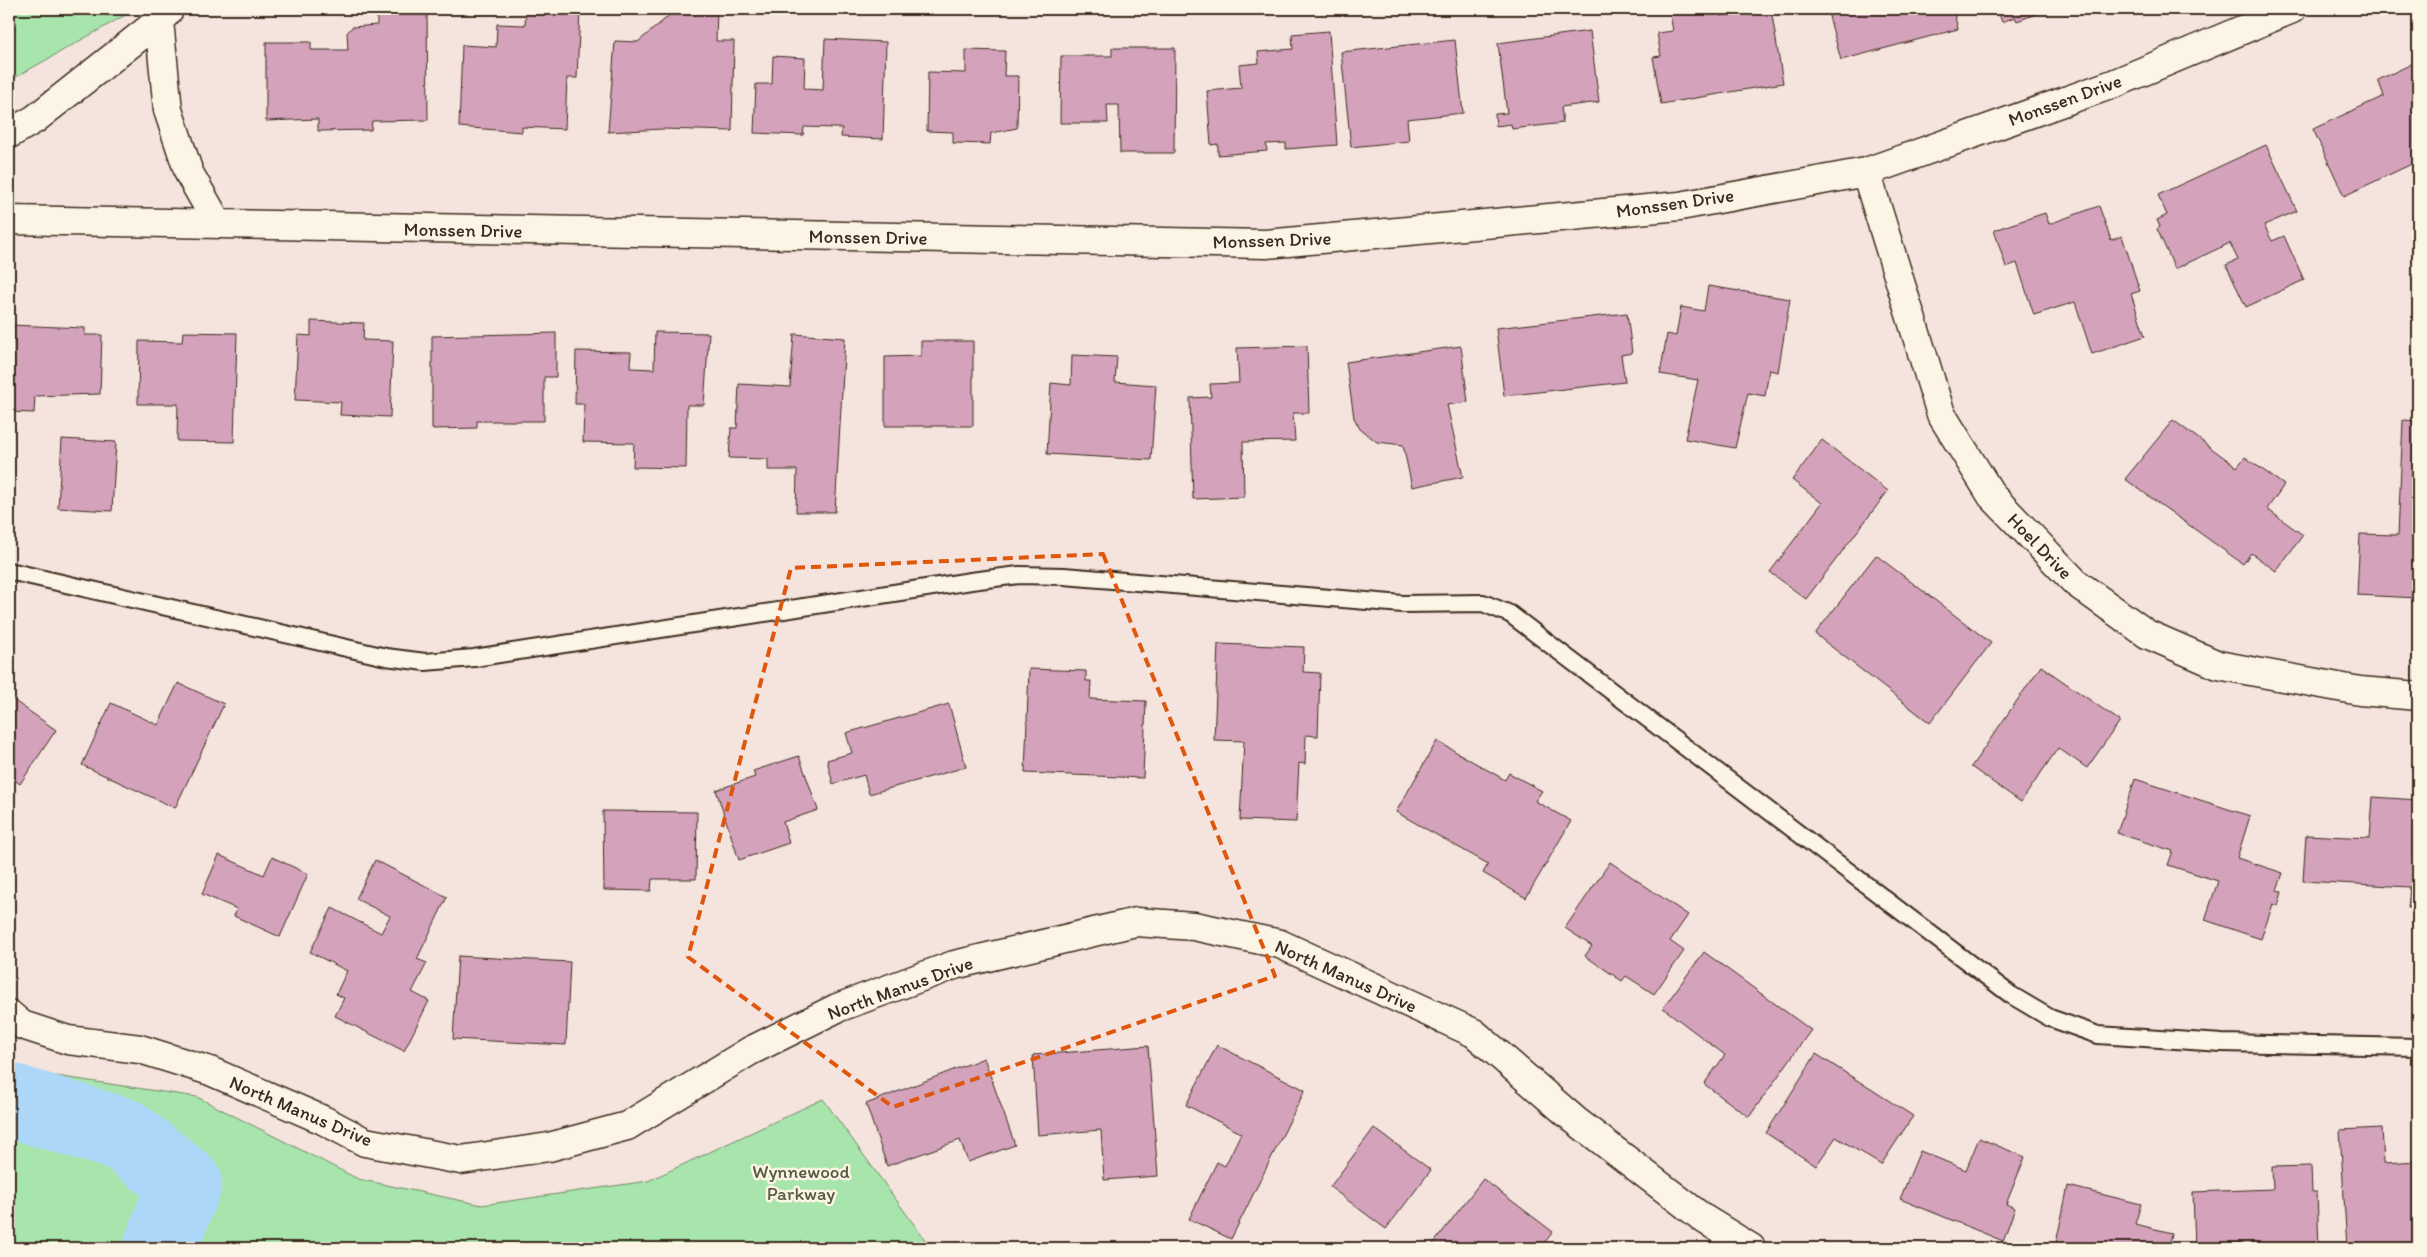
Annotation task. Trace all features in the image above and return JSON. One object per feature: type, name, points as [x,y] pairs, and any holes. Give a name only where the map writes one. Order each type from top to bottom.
[{"type":"street","name":"Monssen Drive","points":[[9,220],[1266,244],[1680,206],[1866,172],[2113,84],[2292,9]]},
{"type":"street","points":[[9,134],[35,120],[165,15]]},
{"type":"street","points":[[165,15],[168,110],[189,173],[218,224]]},
{"type":"street","name":"Hoel Drive","points":[[1866,172],[1941,414],[1992,496],[2076,584],[2147,634],[2218,665],[2360,691],[2418,696]]},
{"type":"street","name":"North Manus Drive","points":[[9,1014],[22,1025],[68,1040],[140,1049],[210,1071],[323,1120],[366,1142],[461,1160],[549,1146],[627,1126],[750,1051],[837,1008],[954,965],[1136,922],[1194,926],[1280,944],[1474,1033],[1576,1121],[1704,1218],[1751,1248]]},
{"type":"lane","points":[[9,571],[377,655],[425,662],[474,658],[971,580],[1019,575],[1064,576],[1402,604],[1483,603],[1510,614],[2011,994],[2050,1018],[2098,1035],[2155,1040],[2418,1046]]},
{"type":"highlighted area","points":[[1103,554],[1275,976],[893,1107],[688,957],[791,568]]},
{"type":"green space","points":[[9,9],[136,9],[9,81]]},
{"type":"green space","name":"Wynnewood Parkway","points":[[9,1069],[197,1097],[358,1179],[482,1205],[648,1181],[823,1099],[931,1248],[9,1248]]},
{"type":"building","points":[[377,9],[427,9],[428,120],[372,121],[371,130],[318,131],[318,119],[266,121],[266,42],[311,42],[311,50],[348,50],[347,33],[352,27],[377,25]]},
{"type":"building","points":[[526,9],[580,9],[577,78],[567,78],[565,129],[522,127],[522,132],[459,127],[462,45],[496,47],[497,24],[525,25]]},
{"type":"building","points":[[671,9],[717,9],[716,41],[734,41],[732,131],[662,129],[608,132],[615,41],[638,42],[671,14]]},
{"type":"building","points":[[1669,9],[1718,9],[1720,16],[1771,9],[1783,83],[1661,104],[1653,57],[1661,56],[1657,33],[1673,31]]},
{"type":"building","points":[[1827,9],[1953,9],[1958,29],[1841,60]]},
{"type":"building","points":[[1997,9],[2041,9],[2042,12],[2017,21],[2015,17],[2002,22]]},
{"type":"building","points":[[1329,31],[1337,145],[1286,149],[1286,143],[1266,144],[1267,151],[1218,155],[1218,144],[1211,145],[1207,91],[1241,88],[1239,65],[1259,63],[1258,52],[1293,49],[1292,34]]},
{"type":"building","points":[[1590,31],[1599,102],[1561,107],[1563,123],[1512,129],[1511,124],[1496,126],[1495,114],[1507,113],[1498,43]]},
{"type":"building","points":[[825,39],[886,42],[883,139],[841,137],[842,128],[804,127],[803,135],[754,133],[756,84],[772,84],[773,56],[805,58],[804,89],[823,90]]},
{"type":"building","points":[[1455,40],[1463,113],[1407,119],[1409,141],[1351,147],[1341,52]]},
{"type":"building","points":[[1112,48],[1175,48],[1174,153],[1120,153],[1119,105],[1107,105],[1108,123],[1060,123],[1061,56],[1112,56]]},
{"type":"building","points":[[966,50],[1005,51],[1004,76],[1018,76],[1017,128],[991,133],[990,144],[953,143],[953,132],[927,131],[928,72],[966,73]]},
{"type":"building","points":[[2418,61],[2418,161],[2344,196],[2313,129],[2384,96],[2378,80]]},
{"type":"building","points":[[2266,145],[2297,211],[2264,225],[2272,241],[2284,236],[2304,280],[2246,307],[2226,265],[2238,260],[2230,243],[2175,269],[2157,229],[2160,227],[2157,220],[2167,215],[2158,195]]},
{"type":"building","points":[[2099,206],[2111,240],[2122,236],[2140,291],[2131,294],[2145,336],[2092,354],[2075,302],[2034,315],[2017,263],[2006,267],[1994,230],[2045,213],[2049,224]]},
{"type":"building","points":[[1708,286],[1790,299],[1778,372],[1769,370],[1765,396],[1748,393],[1735,448],[1685,439],[1698,380],[1660,374],[1667,334],[1676,336],[1681,307],[1704,311]]},
{"type":"building","points":[[1627,313],[1632,353],[1621,355],[1625,382],[1504,396],[1496,328]]},
{"type":"building","points":[[311,321],[364,323],[363,340],[393,341],[390,417],[340,415],[341,402],[295,400],[298,335],[311,336]]},
{"type":"building","points":[[9,325],[85,328],[85,335],[102,335],[100,394],[35,396],[34,413],[9,412]]},
{"type":"building","points":[[183,332],[237,333],[234,442],[177,441],[178,404],[138,404],[139,341],[182,342]]},
{"type":"building","points":[[655,332],[709,333],[704,405],[687,405],[686,468],[633,467],[634,443],[583,442],[584,404],[575,404],[576,351],[631,352],[630,368],[654,369]]},
{"type":"building","points":[[556,333],[556,377],[544,377],[544,421],[477,421],[477,428],[432,429],[432,336]]},
{"type":"building","points":[[794,334],[845,338],[835,512],[796,512],[797,470],[768,470],[768,459],[729,458],[731,428],[737,428],[739,384],[790,387]]},
{"type":"building","points":[[921,341],[973,341],[973,426],[885,426],[885,357],[921,356]]},
{"type":"building","points":[[1307,346],[1309,413],[1293,413],[1295,441],[1243,442],[1244,497],[1193,499],[1190,398],[1211,397],[1210,384],[1239,383],[1237,348]]},
{"type":"building","points":[[1461,346],[1468,402],[1447,405],[1463,477],[1412,487],[1403,445],[1377,442],[1360,429],[1354,418],[1346,362]]},
{"type":"building","points":[[1072,355],[1117,357],[1115,382],[1156,385],[1151,460],[1047,454],[1051,383],[1071,385]]},
{"type":"building","points":[[2173,420],[2237,467],[2245,457],[2284,485],[2267,509],[2303,535],[2276,571],[2251,553],[2243,564],[2125,479]]},
{"type":"building","points":[[2403,420],[2418,421],[2418,598],[2357,595],[2360,534],[2398,535]]},
{"type":"building","points":[[62,439],[116,442],[112,511],[58,508]]},
{"type":"building","points":[[1822,440],[1888,491],[1806,599],[1770,572],[1822,503],[1792,480]]},
{"type":"building","points":[[1876,555],[1991,643],[1930,723],[1815,634]]},
{"type":"building","points":[[1218,644],[1304,647],[1303,672],[1320,673],[1318,736],[1306,735],[1305,764],[1299,763],[1296,822],[1240,820],[1244,741],[1214,740]]},
{"type":"building","points":[[2041,666],[2120,721],[2087,768],[2058,748],[2021,802],[1971,767]]},
{"type":"building","points":[[1029,669],[1086,671],[1086,681],[1091,681],[1090,699],[1146,701],[1143,778],[1025,773]]},
{"type":"building","points":[[178,683],[224,704],[175,808],[82,765],[111,703],[158,725]]},
{"type":"building","points":[[9,697],[56,730],[20,784],[9,776]]},
{"type":"building","points":[[949,704],[966,767],[869,794],[864,775],[833,784],[827,760],[852,753],[846,733]]},
{"type":"building","points":[[1437,741],[1505,780],[1509,773],[1542,791],[1535,801],[1571,821],[1526,898],[1483,873],[1488,864],[1396,812]]},
{"type":"building","points":[[799,756],[818,810],[783,822],[789,843],[739,860],[716,790],[755,777],[753,771]]},
{"type":"building","points":[[2135,779],[2250,816],[2237,858],[2283,873],[2277,890],[2282,892],[2278,906],[2273,904],[2261,939],[2205,920],[2218,881],[2168,865],[2173,851],[2117,833]]},
{"type":"building","points":[[2373,797],[2418,800],[2418,908],[2408,908],[2410,887],[2303,881],[2306,835],[2370,838]]},
{"type":"building","points":[[603,811],[697,812],[696,879],[652,879],[651,891],[604,890]]},
{"type":"building","points":[[219,855],[264,875],[272,857],[308,874],[280,937],[234,916],[237,909],[202,894]]},
{"type":"building","points":[[375,860],[447,897],[417,959],[427,963],[412,992],[429,1001],[404,1051],[335,1016],[344,998],[336,994],[347,971],[310,952],[332,908],[381,933],[390,916],[356,899]]},
{"type":"building","points":[[1610,862],[1688,915],[1670,941],[1684,951],[1654,994],[1626,976],[1622,981],[1585,956],[1592,946],[1565,928]]},
{"type":"building","points":[[1704,952],[1811,1030],[1749,1117],[1704,1084],[1725,1055],[1663,1008]]},
{"type":"building","points":[[458,956],[570,962],[566,1045],[453,1039]]},
{"type":"building","points":[[1217,1045],[1305,1090],[1231,1239],[1189,1219],[1217,1162],[1225,1166],[1241,1133],[1186,1105]]},
{"type":"building","points":[[1148,1046],[1158,1176],[1104,1180],[1101,1130],[1038,1135],[1033,1055]]},
{"type":"building","points":[[1816,1054],[1913,1116],[1881,1165],[1836,1137],[1816,1166],[1766,1133]]},
{"type":"building","points":[[984,1058],[1015,1145],[968,1162],[960,1140],[887,1166],[866,1104]]},
{"type":"building","points":[[1374,1128],[1431,1170],[1386,1229],[1330,1187]]},
{"type":"building","points":[[2382,1128],[2384,1163],[2418,1161],[2418,1248],[2347,1248],[2340,1130]]},
{"type":"building","points":[[1979,1138],[2025,1157],[2006,1204],[2015,1208],[2003,1241],[1900,1199],[1920,1151],[1966,1170]]},
{"type":"building","points":[[2311,1166],[2312,1192],[2317,1192],[2319,1248],[2195,1248],[2193,1192],[2273,1189],[2272,1167]]},
{"type":"building","points":[[1483,1179],[1553,1232],[1540,1248],[1430,1248]]},
{"type":"building","points":[[2068,1186],[2141,1204],[2135,1224],[2172,1233],[2169,1248],[2055,1248]]},
{"type":"waterway","points":[[9,1100],[124,1135],[185,1183],[160,1248]]}]
